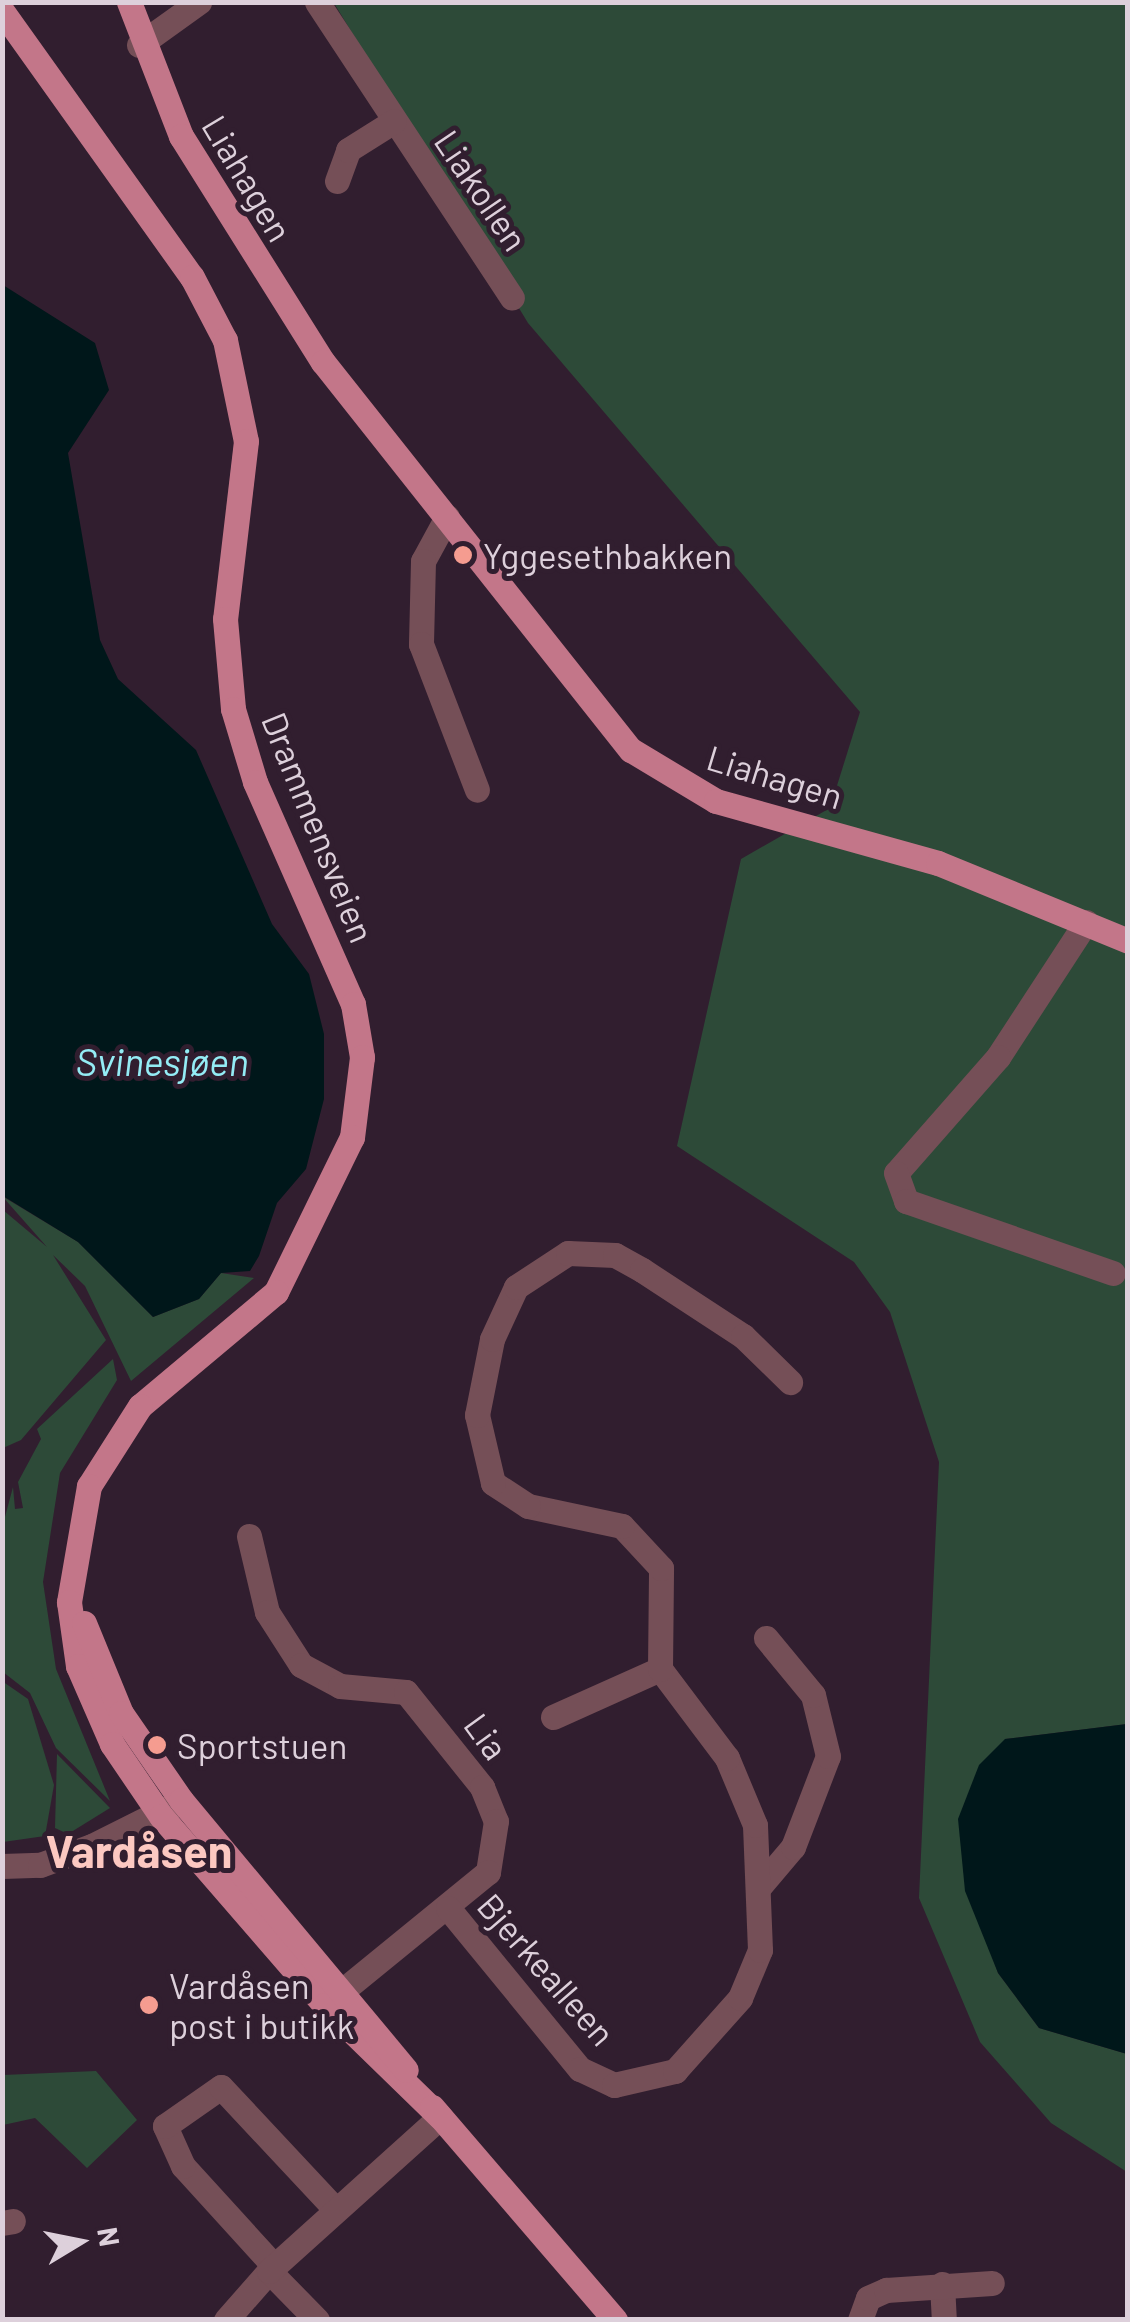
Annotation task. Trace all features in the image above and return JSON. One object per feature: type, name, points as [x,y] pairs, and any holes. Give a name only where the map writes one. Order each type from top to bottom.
[{"type":"main road","name":"Liahagen","points":[[129,2],[138,45],[181,136],[274,288],[606,723],[668,778],[716,802],[920,857],[1128,942]]},
{"type":"main road","name":"Drammensveien","points":[[2,10],[192,277],[224,340],[246,441],[225,619],[233,709],[260,794],[348,992],[362,1057],[352,1138],[297,1255],[248,1325],[121,1428],[77,1524],[72,1579],[102,1676],[171,1808],[614,2320]]},
{"type":"street","points":[[138,45],[198,2]]},
{"type":"street","name":"Liakollen","points":[[317,2],[512,298]]},
{"type":"street","name":"Liakollen","points":[[337,181],[348,150],[394,121]]},
{"type":"street","points":[[446,517],[423,562],[421,644],[478,790]]},
{"type":"street","points":[[1086,922],[998,1057],[896,1174],[906,1201],[1113,1273]]},
{"type":"street","points":[[552,1717],[660,1669],[666,1598],[661,1568],[641,1537],[528,1506],[482,1464],[480,1381],[505,1308],[549,1260],[614,1255],[705,1309],[790,1382]]},
{"type":"street","name":"Lia","points":[[249,1536],[267,1612],[302,1665],[340,1686],[406,1692],[482,1787],[497,1842],[488,1872],[334,1998]]},
{"type":"street","points":[[760,1886],[793,1847],[828,1756],[813,1695],[766,1638]]},
{"type":"street","name":"Bjerkealleen","points":[[448,1908],[580,2068],[614,2085],[643,2085],[675,2071],[740,1998],[760,1950],[760,1886],[742,1784],[660,1669]]},
{"type":"street","points":[[2,1866],[40,1865],[171,1808]]},
{"type":"street","points":[[317,2320],[183,2166],[165,2126],[221,2087],[335,2209]]},
{"type":"street","points":[[226,2320],[272,2268],[440,2118]]},
{"type":"street","points":[[860,2320],[868,2298],[886,2290],[992,2283]]},
{"type":"street","points":[[942,2284],[944,2320]]},
{"type":"green space","points":[[334,3],[1127,3],[1127,1724],[1005,1739],[984,1934],[998,1973],[1039,2028],[1127,2054],[1127,2172],[1051,2123],[980,2042],[919,1898],[939,1462],[890,1312],[854,1262],[677,1146],[741,859],[830,808],[860,712],[528,323]]},
{"type":"green space","points":[[2,1196],[78,1242],[153,1317],[199,1299],[221,1273],[254,1278],[131,1381],[85,1286],[53,1255],[106,1340],[21,1440],[3,1448],[3,1210],[47,1247]]},
{"type":"green space","points":[[113,1359],[117,1380],[60,1473],[43,1582],[56,1669],[110,1801],[56,1748],[30,1693],[3,1672],[2,1528],[13,1487],[15,1509],[23,1508],[18,1482],[41,1439],[37,1429]]},
{"type":"green space","points":[[2,1681],[28,1699],[54,1785],[45,1836],[3,1842]]},
{"type":"green space","points":[[57,1754],[110,1808],[68,1834],[55,1828]]},
{"type":"green space","points":[[96,2071],[137,2120],[87,2168],[35,2118],[3,2125],[3,2075]]},
{"type":"water","name":"Svinesjøen","points":[[3,285],[95,343],[109,390],[68,453],[100,640],[118,679],[196,750],[272,924],[309,974],[324,1034],[324,1099],[306,1169],[277,1203],[250,1271],[221,1273],[199,1299],[153,1317],[78,1242],[3,1196]]},
{"type":"water","points":[[1128,1724],[1127,2054],[1039,2028],[998,1973],[965,1891],[958,1819],[979,1765],[1005,1739]]},
{"type":"place","name":"Yggesethbakken","points":[[463,555]]},
{"type":"place","name":"Sportstuen","points":[[157,1745]]},
{"type":"place","name":"Vardåsen post i butikk","points":[[149,2005]]},
{"type":"district","name":"Vardåsen","points":[[139,1851]]}]
